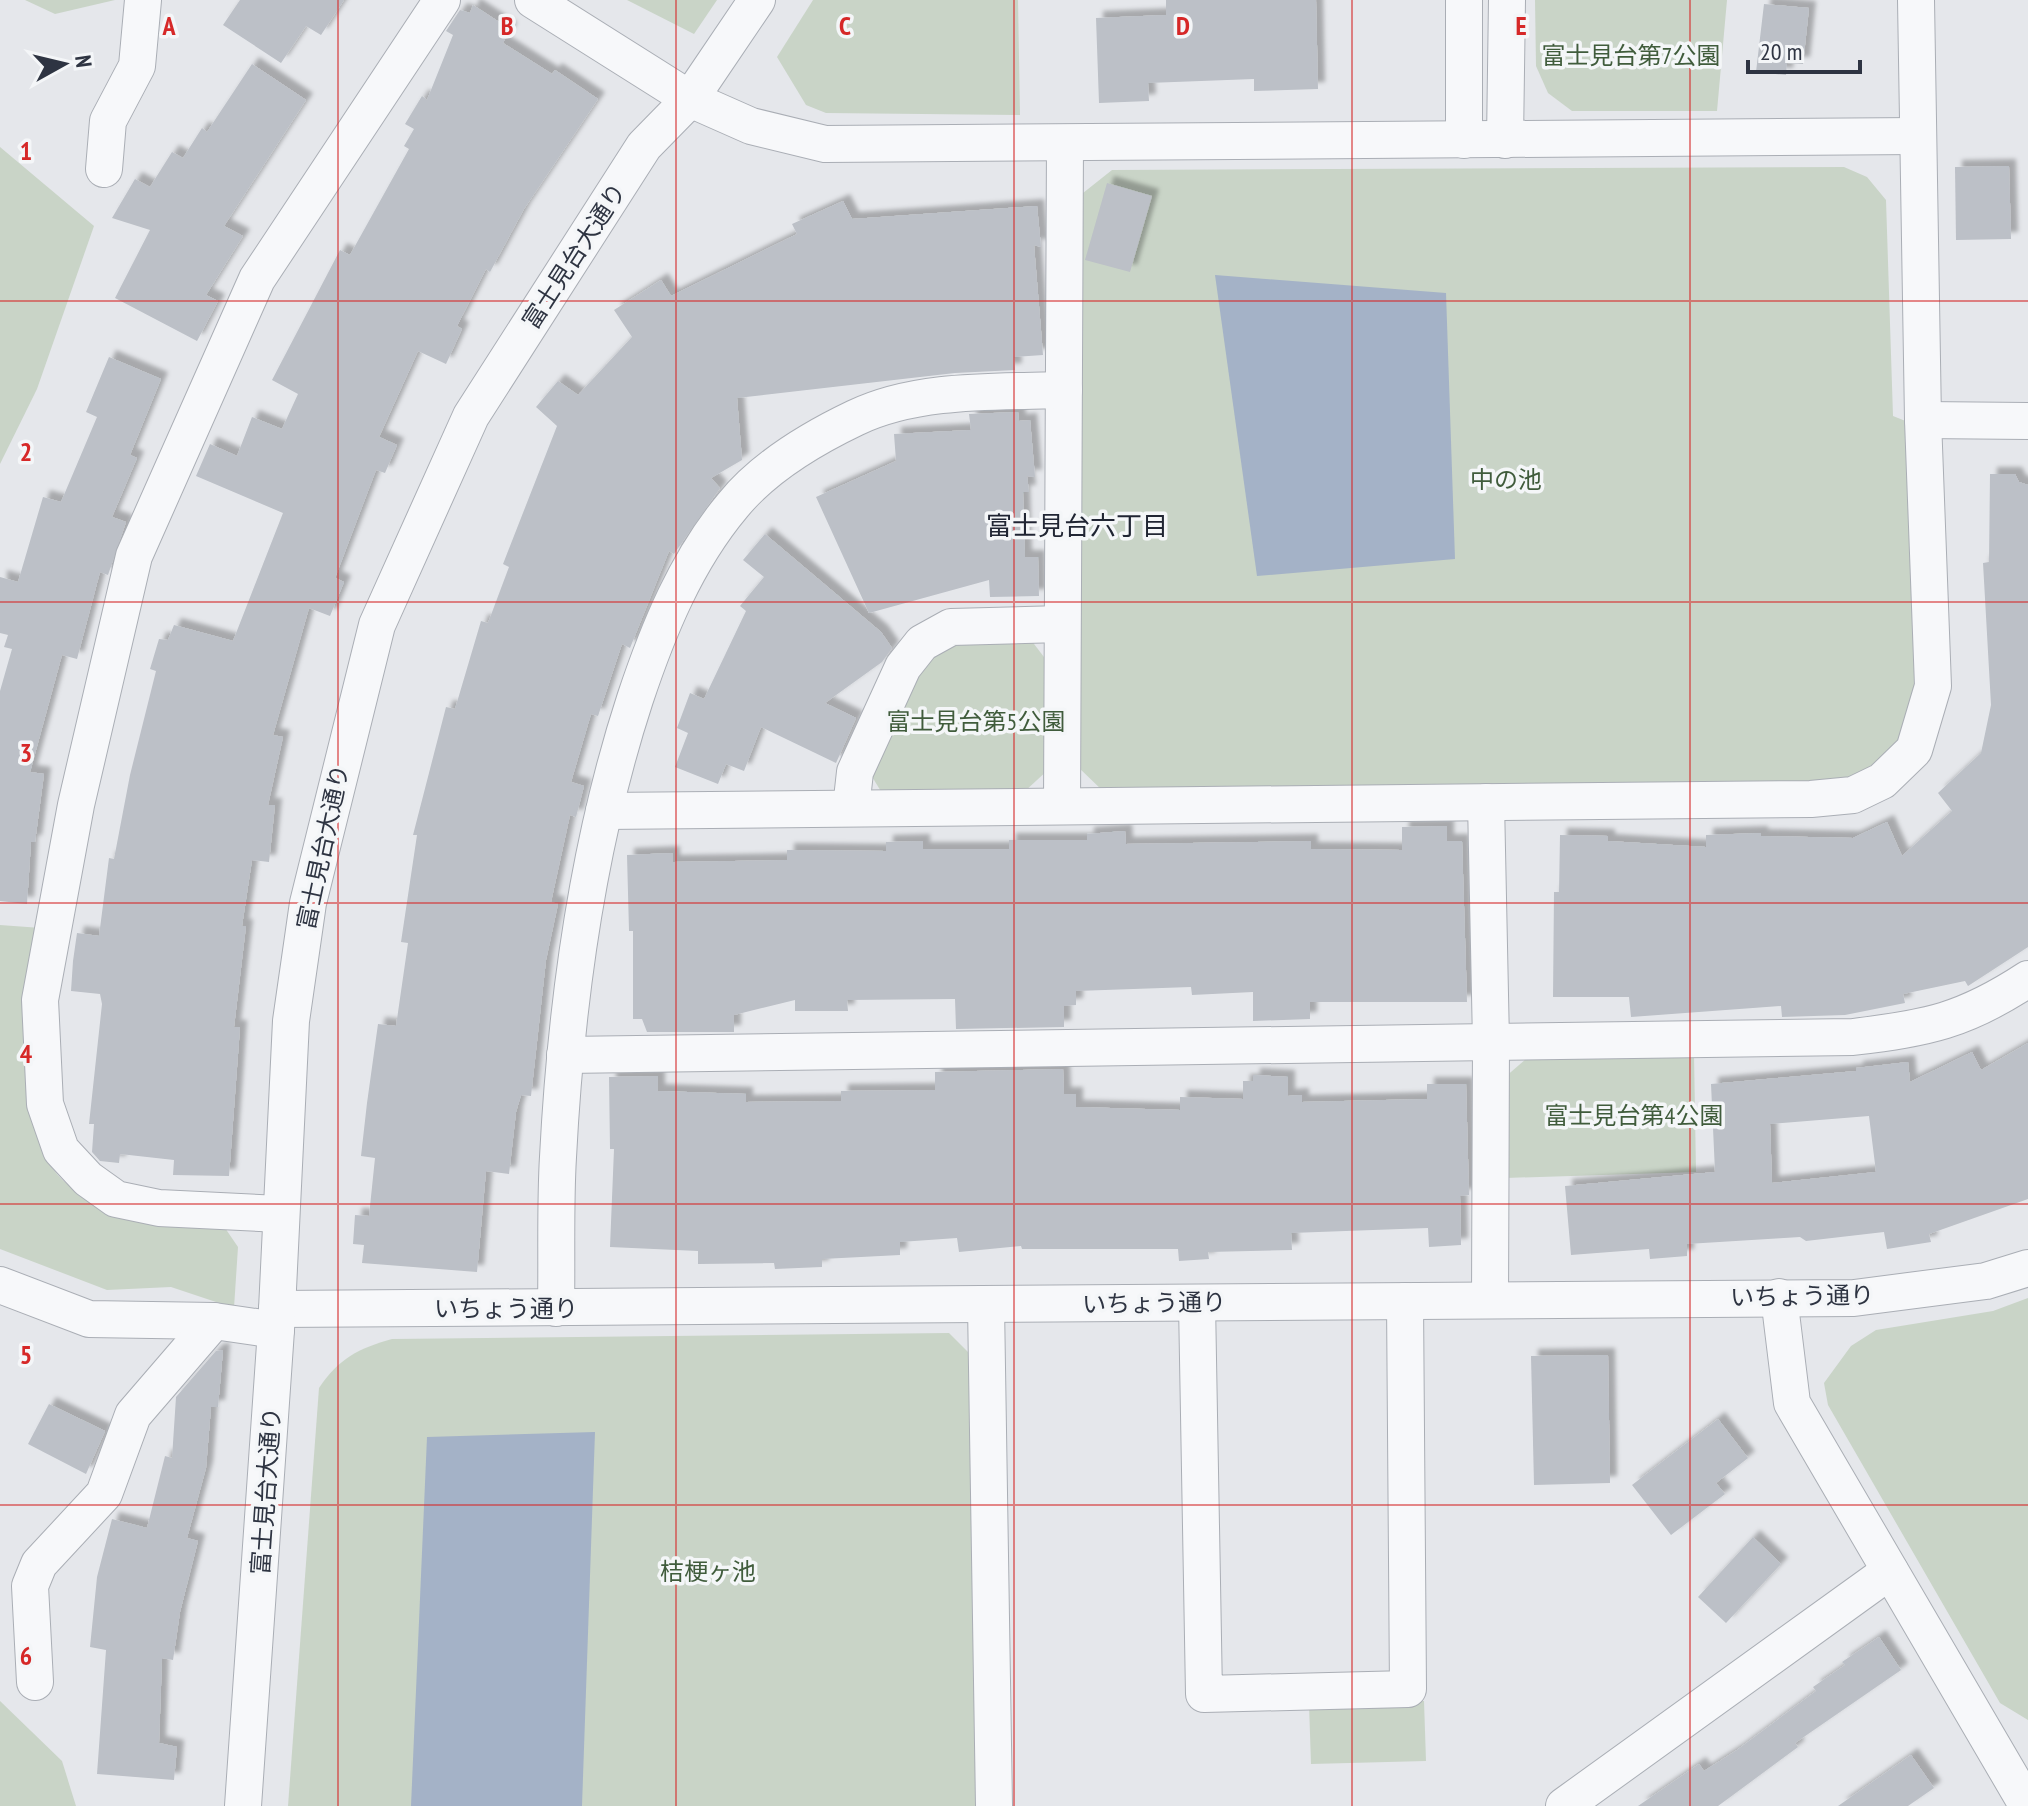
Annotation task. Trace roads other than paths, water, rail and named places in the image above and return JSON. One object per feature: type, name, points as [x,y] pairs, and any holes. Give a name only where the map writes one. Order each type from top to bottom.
[{"type":"street","points":[[104,169],[108,121],[137,66],[143,0]]},
{"type":"street","points":[[280,1214],[159,1208],[116,1199],[88,1179],[61,1150],[45,1104],[40,1000],[76,805],[134,556],[257,279],[442,0]]},
{"type":"street","points":[[533,0],[690,99],[751,126],[825,144],[1918,136]]},
{"type":"street","name":"富士見台大通り","points":[[243,1806],[276,1320],[291,1021],[308,903],[377,625],[471,416],[644,146],[690,99],[757,0]]},
{"type":"street","points":[[1464,0],[1464,140]]},
{"type":"street","points":[[1505,140],[1507,0]]},
{"type":"street","points":[[604,811],[1811,799],[1853,795],[1882,781],[1914,750],[1933,686],[1923,420],[1916,0]]},
{"type":"street","points":[[1062,806],[1065,143]]},
{"type":"street","points":[[556,1308],[557,1160],[580,927],[604,811],[648,660],[682,581],[704,542],[734,503],[768,470],[857,417],[896,404],[967,394],[1064,390]]},
{"type":"street","points":[[1923,420],[2028,421]]},
{"type":"street","points":[[851,808],[855,772],[903,667],[922,643],[951,627],[1062,624]]},
{"type":"street","points":[[1486,802],[1491,1042],[1490,1300]]},
{"type":"street","points":[[565,1055],[1853,1037],[1928,1028],[1988,1005],[2028,979]]},
{"type":"street","name":"いちょう通り","points":[[0,1285],[89,1319],[214,1321],[556,1308],[1854,1298],[1986,1281],[2028,1268]]},
{"type":"street","points":[[1779,1297],[1792,1403],[2021,1799]]},
{"type":"street","points":[[1197,1303],[1204,1694],[1408,1689],[1405,1301]]},
{"type":"street","points":[[986,1305],[994,1806]]},
{"type":"street","points":[[35,1682],[30,1586],[39,1564],[104,1494],[133,1415],[214,1321]]},
{"type":"street","points":[[1564,1806],[1890,1571]]},
{"type":"water","points":[[1215,275],[1446,293],[1455,559],[1257,576]]},
{"type":"water","points":[[595,1432],[582,1806],[411,1806],[427,1437]]},
{"type":"district","name":"富士見台六丁目","points":[[1077,525]]},
{"type":"park label","name":"富士見台第7公園","points":[[1631,55]]},
{"type":"park label","name":"中の池","points":[[1506,479]]},
{"type":"park label","name":"富士見台第5公園","points":[[976,721]]},
{"type":"park label","name":"富士見台第4公園","points":[[1634,1115]]},
{"type":"park label","name":"桔梗ヶ池","points":[[708,1571]]}]
